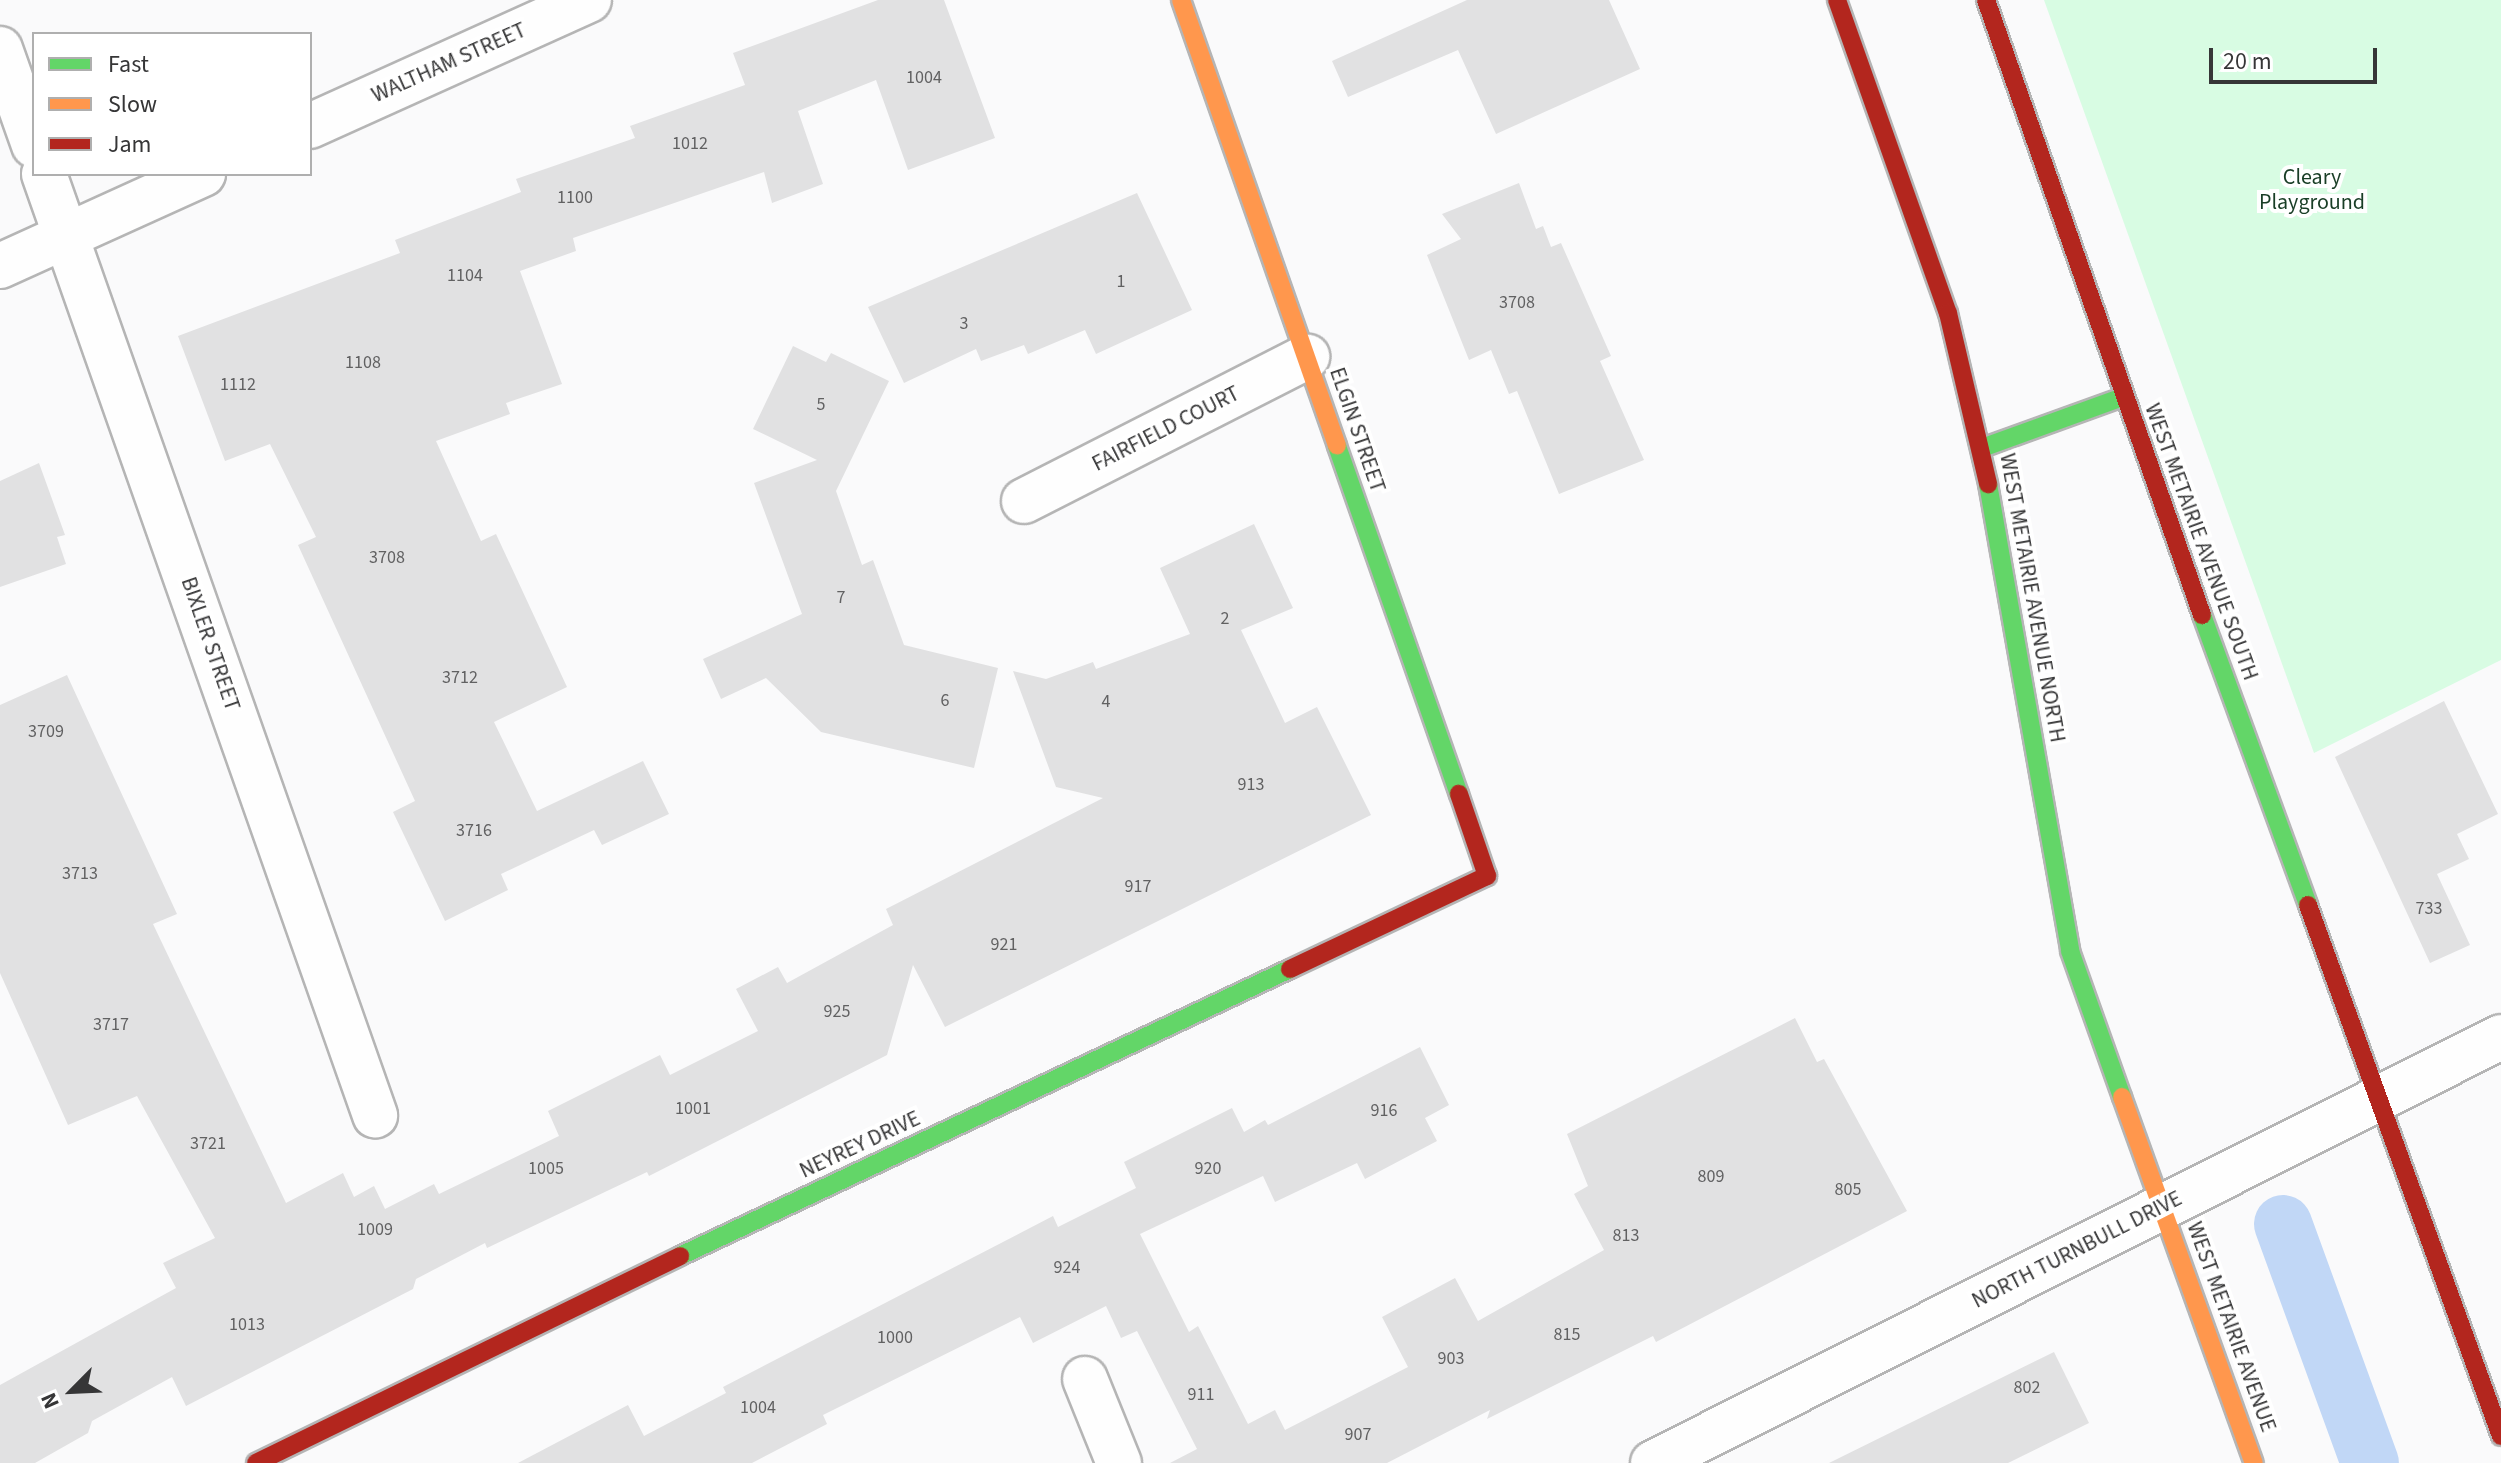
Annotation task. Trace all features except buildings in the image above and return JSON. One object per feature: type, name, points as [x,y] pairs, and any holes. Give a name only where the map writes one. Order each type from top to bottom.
[{"type":"main road","name":"ELGIN STREET","points":[[1181,0],[1487,876]]},
{"type":"main road","name":"WEST METAIRIE AVENUE NORTH","points":[[1837,0],[1948,313],[1982,448],[2070,951],[2163,1207]]},
{"type":"main road","name":"WEST METAIRIE AVENUE SOUTH","points":[[1986,0],[2123,397],[2376,1099]]},
{"type":"main road","points":[[1982,448],[2123,397]]},
{"type":"main road","name":"NEYREY DRIVE","points":[[256,1463],[460,1360],[1487,876]]},
{"type":"main road","points":[[2376,1099],[2501,1436]]},
{"type":"main road","name":"WEST METAIRIE AVENUE","points":[[2163,1207],[2254,1463]]},
{"type":"street","name":"WALTHAM STREET","points":[[312,125],[589,0]]},
{"type":"street","points":[[0,49],[32,139]]},
{"type":"street","name":"BIXLER STREET","points":[[45,176],[375,1115]]},
{"type":"street","points":[[0,266],[199,176]]},
{"type":"street","name":"FAIRFIELD COURT","points":[[1024,501],[1307,357]]},
{"type":"street","name":"NORTH TURNBULL DRIVE","points":[[1653,1463],[2501,1037]]},
{"type":"street","points":[[1085,1379],[1119,1463]]},
{"type":"green space","name":"Cleary Playground","points":[[2044,0],[2501,0],[2501,660],[2314,753]]},
{"type":"waterway","points":[[2283,1224],[2370,1463]]},
{"type":"traffic: fast","points":[[1982,448],[2123,397]]},
{"type":"traffic: fast","points":[[1337,446],[1459,794]]},
{"type":"traffic: fast","points":[[1988,484],[2070,951],[2122,1097]]},
{"type":"traffic: fast","points":[[2202,615],[2308,905]]},
{"type":"traffic: fast","points":[[680,1256],[1290,969]]},
{"type":"traffic: slow","points":[[1181,0],[1337,446]]},
{"type":"traffic: slow","points":[[2122,1097],[2254,1463]]},
{"type":"traffic: jam","points":[[1837,0],[1948,313],[1988,484]]},
{"type":"traffic: jam","points":[[1986,0],[2202,615]]},
{"type":"traffic: jam","points":[[1290,969],[1487,876],[1459,794]]},
{"type":"traffic: jam","points":[[2308,905],[2501,1436]]},
{"type":"traffic: jam","points":[[256,1463],[680,1256]]}]
